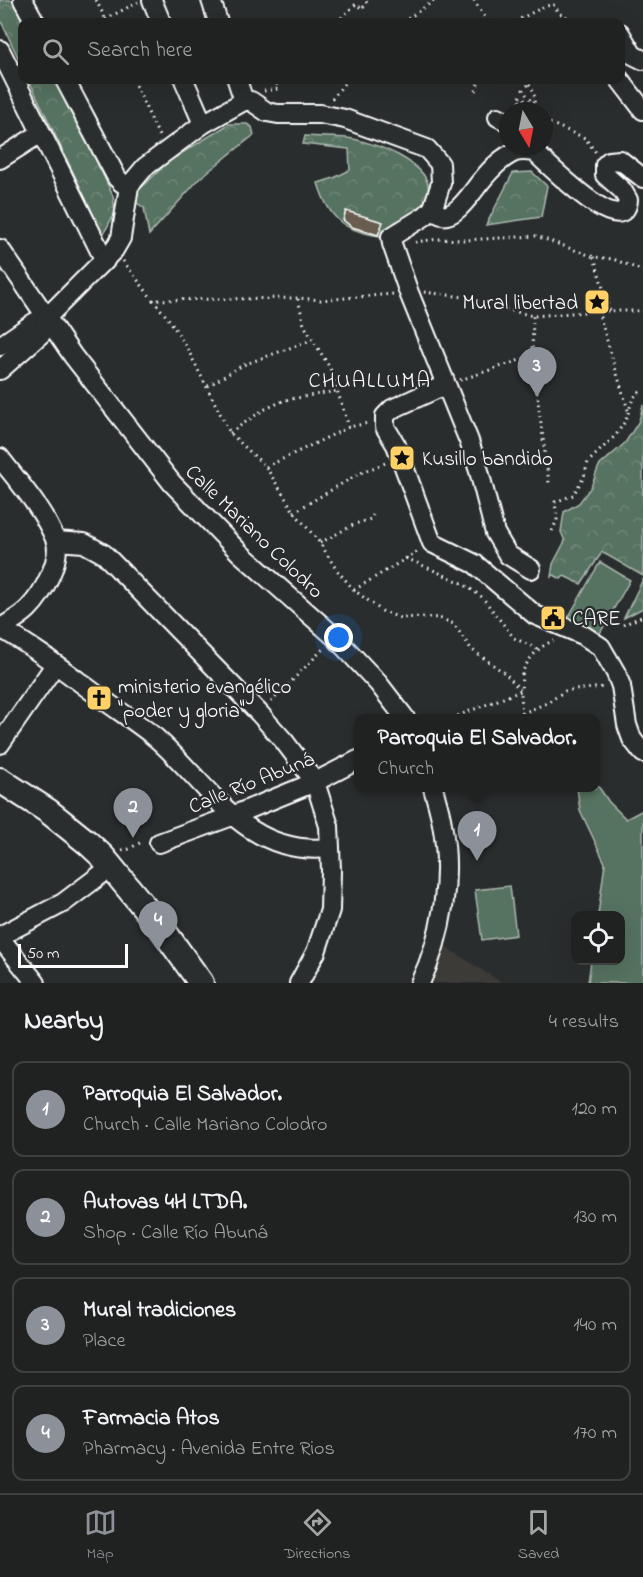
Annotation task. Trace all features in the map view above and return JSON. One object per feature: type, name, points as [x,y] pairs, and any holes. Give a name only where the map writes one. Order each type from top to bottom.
[{"type":"main road","points":[[0,780],[114,859],[201,983]]},
{"type":"street","points":[[23,0],[33,18]]},
{"type":"street","points":[[152,0],[159,18]]},
{"type":"street","points":[[211,0],[217,18]]},
{"type":"street","points":[[625,40],[633,55],[643,60]]},
{"type":"street","points":[[0,50],[41,133],[110,256]]},
{"type":"street","points":[[67,84],[117,178],[129,186]]},
{"type":"street","points":[[186,84],[203,124]]},
{"type":"street","points":[[238,84],[244,101]]},
{"type":"street","points":[[623,84],[643,110]]},
{"type":"street","points":[[0,346],[35,322],[47,317],[110,256],[120,238],[129,186],[145,167],[203,124],[244,101],[251,101],[267,112],[320,114],[357,123],[427,149],[440,164],[442,173],[433,208],[391,237],[392,244],[409,293],[480,471],[489,515],[501,547],[507,555],[531,569]]},
{"type":"street","points":[[0,159],[41,133]]},
{"type":"street","points":[[433,208],[438,214],[453,213],[466,201],[483,178],[508,156]]},
{"type":"street","points":[[538,156],[566,181],[603,209],[617,213],[621,213],[628,204],[627,195],[605,175],[605,165],[609,161],[620,160],[643,178]]},
{"type":"street","name":"Calle Mariano Colodro","points":[[0,249],[73,356],[172,483],[240,553],[335,637],[378,683],[402,714]]},
{"type":"street","points":[[0,370],[42,333],[47,317]]},
{"type":"street","points":[[445,384],[392,409],[385,419],[385,427],[396,445],[432,543],[475,564],[535,615],[583,635],[601,647],[621,686],[627,725],[632,739],[643,753]]},
{"type":"street","points":[[0,458],[30,497],[56,541],[55,566],[40,594],[27,610],[1,628],[156,738],[232,816],[263,836],[288,847],[313,850],[329,848]]},
{"type":"street","points":[[56,541],[84,543],[104,555],[259,713],[315,782],[328,826],[330,910],[316,952],[299,983]]},
{"type":"street","points":[[0,744],[56,665]]},
{"type":"street","name":"Calle Río Abuná","points":[[150,842],[232,816],[315,782],[354,762]]},
{"type":"street","points":[[420,983],[427,969],[438,933],[444,898],[446,858],[442,823],[434,792]]},
{"type":"street","points":[[36,983],[0,937],[63,903],[114,859]]},
{"type":"path","points":[[96,0],[105,18]]},
{"type":"path","points":[[111,18],[143,0]]},
{"type":"path","points":[[353,0],[362,9],[367,3],[365,0]]},
{"type":"path","points":[[409,18],[435,0]]},
{"type":"path","points":[[474,0],[485,18]]},
{"type":"path","points":[[341,18],[356,4]]},
{"type":"path","points":[[522,18],[545,6],[555,5],[558,12],[568,18]]},
{"type":"path","points":[[135,84],[166,150]]},
{"type":"path","points":[[320,114],[344,84]]},
{"type":"path","points":[[476,91],[478,84]]},
{"type":"path","points":[[530,102],[523,90],[529,84],[533,89],[534,102]]},
{"type":"path","points":[[521,102],[518,99],[521,96],[527,102]]},
{"type":"path","points":[[553,124],[585,138],[605,165]]},
{"type":"path","points":[[392,244],[438,239],[536,236],[594,257],[613,259],[643,271]]},
{"type":"path","points":[[110,256],[171,322],[230,433],[266,467],[294,512],[354,590],[382,611],[400,618],[424,616],[439,618],[454,624],[471,649],[506,674],[521,691]]},
{"type":"path","points":[[594,257],[610,312]]},
{"type":"path","points":[[153,300],[298,298],[321,300],[430,292],[462,296],[532,316],[598,311],[643,311]]},
{"type":"path","points":[[298,298],[304,325],[330,368],[349,427]]},
{"type":"path","points":[[598,311],[628,411]]},
{"type":"path","points":[[532,316],[532,356],[549,483]]},
{"type":"path","points":[[207,386],[243,365],[312,340]]},
{"type":"path","points":[[445,384],[532,356]]},
{"type":"path","points":[[552,531],[556,520],[555,502],[573,495],[584,477],[588,462],[616,435],[626,420],[633,398],[643,389]]},
{"type":"path","points":[[230,433],[263,410],[285,399],[337,391]]},
{"type":"path","points":[[266,467],[349,427],[385,419]]},
{"type":"path","points":[[294,512],[360,473],[400,458]]},
{"type":"path","points":[[320,543],[355,524],[371,519],[373,515]]},
{"type":"path","points":[[354,590],[432,543]]},
{"type":"path","points":[[406,558],[462,583],[482,597],[514,638],[539,650]]},
{"type":"path","points":[[623,625],[643,616]]},
{"type":"path","points":[[583,635],[547,643],[539,650],[523,672],[522,714],[547,703],[565,691],[597,686],[621,686]]},
{"type":"path","points":[[259,713],[335,637]]},
{"type":"path","points":[[462,714],[521,691]]},
{"type":"path","points":[[114,859],[126,850],[150,842]]},
{"type":"shaded area","points":[[446,947],[502,983],[433,983]]},
{"type":"green space","points":[[0,0],[20,0],[29,18],[18,18],[18,57],[0,19]]},
{"type":"green space","points":[[31,84],[60,84],[113,196],[115,212],[103,235]]},
{"type":"green space","points":[[229,124],[247,124],[252,127],[254,135],[200,178],[149,235],[144,208],[134,201],[136,193],[169,161]]},
{"type":"green space","points":[[305,136],[357,140],[399,156],[412,163],[422,173],[427,183],[426,199],[387,237],[351,228],[342,223],[328,208],[318,183],[350,170],[349,149],[303,144]]},
{"type":"green space","points":[[532,172],[547,186],[541,217],[486,225],[513,173]]},
{"type":"green space","points":[[643,405],[643,576],[602,552],[581,584],[564,576],[561,579],[554,575],[551,577],[553,564],[565,541],[561,532],[564,512],[579,503],[591,487],[599,466],[625,443],[639,421]]},
{"type":"green space","points":[[600,562],[630,580],[599,635],[568,618]]},
{"type":"green space","points":[[643,579],[643,608],[624,618]]},
{"type":"green space","points":[[600,789],[626,819],[643,810],[643,983],[588,983],[590,965],[625,965],[625,911],[599,911],[605,863],[580,810],[578,792],[600,792]]},
{"type":"green space","points":[[510,886],[516,935],[482,940],[475,890]]},
{"type":"building","points":[[346,211],[383,222],[378,235],[352,227],[343,220]]},
{"type":"place","name":"Mural libertad","points":[[597,302]]},
{"type":"place","name":"Mural tradiciones","points":[[537,397]]},
{"type":"place","name":"Kusillo bandido","points":[[402,458]]},
{"type":"place","name":"CARE","points":[[553,618]]},
{"type":"place","name":"ministerio evangélico \"poder y gloria\"","points":[[99,698]]},
{"type":"place","name":"Autovas 4H LTDA.","points":[[133,838]]},
{"type":"place","name":"Parroquia El Salvador.","points":[[477,861]]},
{"type":"place","name":"Farmacia Atos","points":[[158,951]]},
{"type":"district","name":"CHUALLUMA","points":[[370,379]]}]
